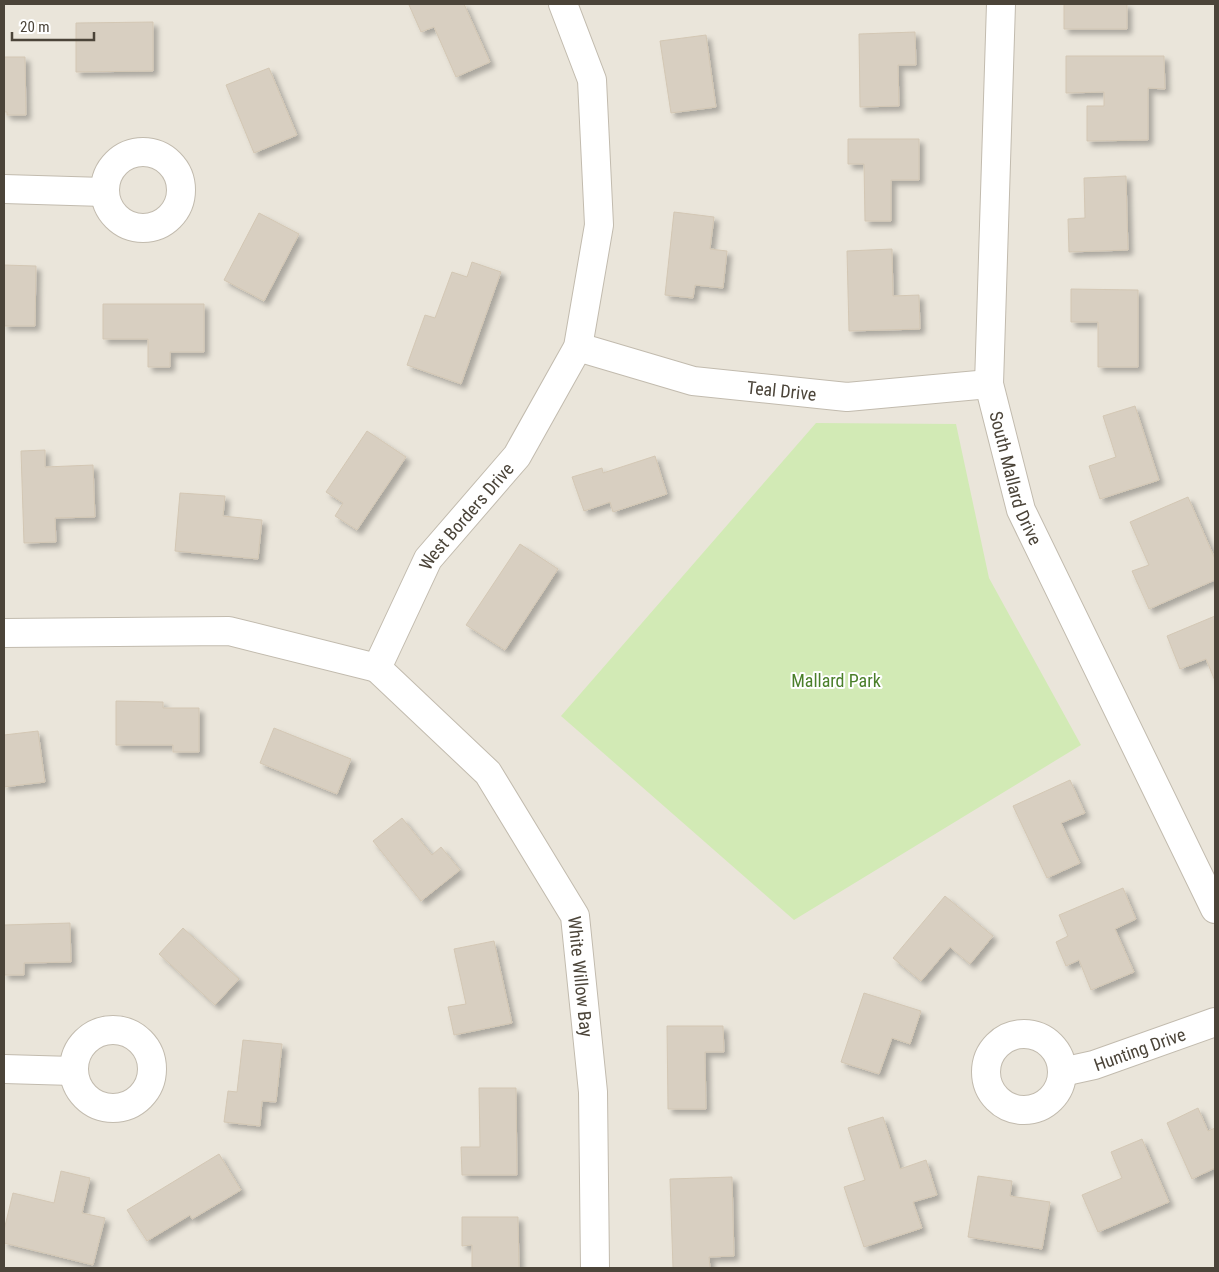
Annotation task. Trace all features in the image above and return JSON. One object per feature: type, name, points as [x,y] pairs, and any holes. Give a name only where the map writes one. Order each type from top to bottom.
[{"type":"street","name":"West Borders Drive","points":[[377,668],[428,559],[517,456],[578,347],[599,225],[592,80],[562,4]]},
{"type":"street","name":"South Mallard Drive","points":[[1001,4],[989,384],[1020,510],[1215,909]]},
{"type":"street","points":[[4,189],[104,192]]},
{"type":"street","name":"Teal Drive","points":[[578,347],[693,381],[847,397],[989,384]]},
{"type":"street","points":[[4,633],[229,631],[377,668]]},
{"type":"street","name":"White Willow Bay","points":[[377,668],[488,774],[575,916],[593,1092],[595,1268]]},
{"type":"street","name":"Hunting Drive","points":[[1062,1072],[1094,1065],[1215,1022]]},
{"type":"street","points":[[4,1069],[73,1071]]},
{"type":"shaded area","points":[[4,4],[1215,4],[1215,1268],[4,1268]]},
{"type":"green space","name":"Mallard Park","points":[[816,423],[956,424],[989,578],[1081,745],[794,920],[561,716]]},
{"type":"building","points":[[464,4],[490,62],[456,77],[434,27],[421,32],[409,5]]},
{"type":"building","points":[[1064,4],[1127,4],[1127,29],[1064,29]]},
{"type":"building","points":[[153,22],[153,71],[76,72],[76,23]]},
{"type":"building","points":[[915,32],[916,65],[898,65],[899,106],[860,107],[859,34]]},
{"type":"building","points":[[706,35],[716,107],[671,113],[660,41]]},
{"type":"building","points":[[1066,56],[1164,56],[1165,89],[1148,88],[1148,140],[1087,141],[1087,106],[1104,106],[1104,92],[1066,93]]},
{"type":"building","points":[[4,57],[25,57],[26,115],[7,115],[7,112],[4,112]]},
{"type":"building","points":[[269,68],[297,135],[254,153],[226,85]]},
{"type":"building","points":[[848,139],[919,139],[919,180],[891,180],[891,221],[865,221],[864,164],[848,164]]},
{"type":"building","points":[[1126,176],[1128,250],[1069,252],[1068,219],[1085,218],[1084,178]]},
{"type":"building","points":[[674,212],[714,217],[710,249],[727,251],[723,288],[695,285],[693,298],[665,295]]},
{"type":"building","points":[[259,213],[299,234],[264,301],[224,280]]},
{"type":"building","points":[[892,249],[893,296],[919,295],[920,329],[849,331],[847,251]]},
{"type":"building","points":[[472,262],[501,272],[461,384],[407,365],[425,315],[435,318],[452,272],[467,277]]},
{"type":"building","points":[[4,265],[36,266],[35,326],[4,326]]},
{"type":"building","points":[[1071,289],[1138,290],[1138,367],[1098,367],[1098,322],[1071,322]]},
{"type":"building","points":[[103,304],[204,304],[204,352],[170,352],[170,367],[148,367],[148,339],[103,339]]},
{"type":"building","points":[[1135,406],[1159,480],[1100,499],[1089,466],[1116,457],[1103,416]]},
{"type":"building","points":[[367,431],[406,457],[357,530],[335,516],[343,503],[326,492]]},
{"type":"building","points":[[45,450],[45,467],[93,465],[95,517],[55,518],[56,542],[24,543],[21,451]]},
{"type":"building","points":[[655,456],[667,494],[613,512],[610,502],[584,511],[572,477],[602,468],[603,473]]},
{"type":"building","points":[[180,493],[225,496],[223,516],[262,520],[258,559],[175,551]]},
{"type":"building","points":[[1188,497],[1215,559],[1215,580],[1149,609],[1132,571],[1149,565],[1130,522]]},
{"type":"building","points":[[520,544],[558,569],[505,650],[466,625]]},
{"type":"building","points":[[1215,616],[1215,681],[1206,659],[1180,669],[1167,636]]},
{"type":"building","points":[[116,701],[163,702],[163,708],[199,708],[199,752],[173,752],[173,745],[116,745]]},
{"type":"building","points":[[274,728],[351,759],[337,794],[260,763]]},
{"type":"building","points":[[38,731],[45,782],[4,787],[4,735]]},
{"type":"building","points":[[1070,780],[1085,813],[1061,823],[1080,863],[1047,878],[1013,806]]},
{"type":"building","points":[[402,818],[432,855],[441,847],[460,870],[421,901],[373,841]]},
{"type":"building","points":[[1123,888],[1136,919],[1115,929],[1134,972],[1091,990],[1079,960],[1066,966],[1056,942],[1068,936],[1059,915]]},
{"type":"building","points":[[945,896],[993,936],[970,964],[950,947],[921,981],[893,958]]},
{"type":"building","points":[[70,923],[71,962],[24,963],[24,975],[4,975],[4,925]]},
{"type":"building","points":[[183,928],[239,979],[215,1005],[159,954]]},
{"type":"building","points":[[494,941],[512,1023],[454,1035],[448,1007],[466,1004],[454,949]]},
{"type":"building","points":[[864,993],[921,1011],[910,1044],[892,1038],[879,1074],[841,1062]]},
{"type":"building","points":[[667,1026],[723,1026],[724,1052],[705,1052],[706,1109],[668,1109]]},
{"type":"building","points":[[243,1040],[282,1044],[276,1102],[262,1101],[260,1126],[224,1122],[228,1091],[237,1092]]},
{"type":"building","points":[[479,1088],[516,1088],[517,1175],[462,1175],[461,1147],[480,1147]]},
{"type":"building","points":[[1198,1108],[1208,1131],[1215,1128],[1215,1168],[1192,1179],[1167,1123]]},
{"type":"building","points":[[883,1117],[900,1169],[926,1160],[937,1195],[913,1202],[922,1228],[864,1247],[844,1187],[865,1180],[848,1128]]},
{"type":"building","points":[[1142,1139],[1169,1202],[1098,1232],[1082,1195],[1122,1178],[1111,1152]]},
{"type":"building","points":[[219,1154],[241,1190],[192,1219],[190,1215],[147,1241],[127,1210]]},
{"type":"building","points":[[61,1171],[90,1178],[82,1213],[105,1218],[93,1265],[4,1243],[4,1230],[13,1193],[54,1203]]},
{"type":"building","points":[[978,1176],[1012,1181],[1010,1196],[1050,1202],[1042,1249],[968,1237]]},
{"type":"building","points":[[732,1177],[734,1256],[709,1257],[710,1268],[673,1268],[670,1179]]},
{"type":"building","points":[[462,1217],[518,1217],[519,1268],[472,1268],[472,1245],[462,1246]]}]
